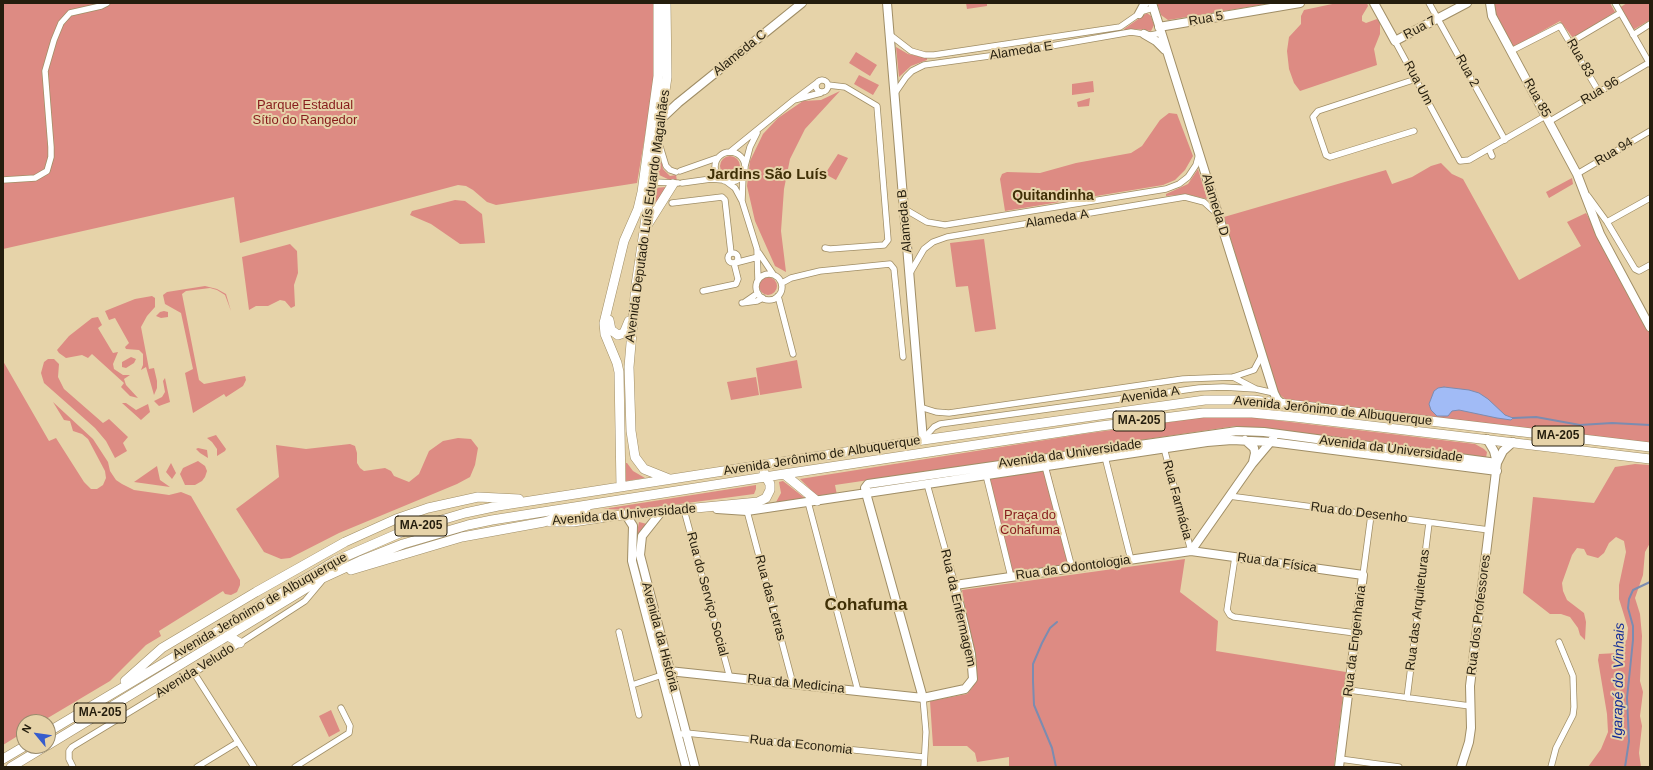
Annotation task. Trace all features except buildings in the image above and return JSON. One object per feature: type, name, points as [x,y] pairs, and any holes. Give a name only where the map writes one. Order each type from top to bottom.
[{"type":"main road","name":"Avenida Deputado Luís Eduardo Magalhães","points":[[621,487],[618,367],[606,337],[604,327],[624,242],[639,204],[658,76],[658,3]]},
{"type":"main road","name":"Avenida Deputado Luís Eduardo Magalhães","points":[[666,3],[667,61],[664,100],[636,285],[629,367],[633,450],[636,460],[642,468],[670,480]]},
{"type":"main road","points":[[644,230],[678,184]]},
{"type":"main road","points":[[624,242],[620,273],[609,323],[611,330],[616,335],[622,334],[627,329],[636,285]]},
{"type":"main road","name":"Avenida Jerônimo de Albuquerque","points":[[56,727],[312,573],[356,550],[404,531],[431,523],[482,509],[537,499],[1195,400],[1238,400],[1282,404],[1650,447]]},
{"type":"main road","name":"Avenida Jerônimo de Albuquerque","points":[[56,740],[323,578],[403,544],[468,525],[612,500],[766,476],[1101,426],[1203,413],[1255,413],[1650,458]]},
{"type":"main road","points":[[758,466],[766,476]]},
{"type":"main road","points":[[784,474],[812,501]]},
{"type":"main road","name":"Avenida da Universidade","points":[[544,522],[567,523],[626,515],[761,501],[766,498],[770,490],[766,476]]},
{"type":"main road","name":"MA-205","points":[[142,664],[162,648],[282,577],[345,542],[396,519],[428,508],[478,497],[537,499]]},
{"type":"main road","points":[[544,522],[612,500]]},
{"type":"main road","name":"Avenida Jerônimo de Albuquerque","points":[[323,578],[462,537],[544,522]]},
{"type":"main road","points":[[228,636],[240,643]]},
{"type":"main road","points":[[142,664],[140,676],[145,681],[152,682]]},
{"type":"main road","points":[[111,694],[142,664]]},
{"type":"main road","points":[[3,759],[16,751]]},
{"type":"main road","name":"Avenida Jerônimo de Albuquerque","points":[[11,767],[32,754]]},
{"type":"street","points":[[3,180],[35,178],[47,171],[51,158],[52,147],[46,70],[54,40],[61,23],[70,13],[102,6],[107,3]]},
{"type":"street","name":"Alameda C","points":[[661,119],[678,103],[802,3]]},
{"type":"street","name":"Alameda B","points":[[887,3],[923,440]]},
{"type":"street","points":[[1139,14],[1145,3]]},
{"type":"street","name":"Rua 5","points":[[1160,30],[1300,3]]},
{"type":"street","name":"Rua Um","points":[[1374,3],[1458,158],[1462,162]]},
{"type":"street","name":"Rua 2","points":[[1429,3],[1505,140]]},
{"type":"street","name":"Rua 7","points":[[1395,41],[1467,3]]},
{"type":"street","name":"Rua 85","points":[[1489,4],[1492,16],[1549,118],[1578,174],[1600,234],[1650,327]]},
{"type":"street","points":[[1617,4],[1620,13],[1650,63]]},
{"type":"street","name":"Alameda E","points":[[889,34],[911,51],[926,55],[1120,27],[1152,5]]},
{"type":"street","name":"Alameda D","points":[[1152,5],[1274,393],[1282,404]]},
{"type":"street","points":[[1571,42],[1620,13]]},
{"type":"street","points":[[1633,34],[1650,24]]},
{"type":"street","name":"Rua 83","points":[[1511,52],[1558,25],[1562,27],[1599,92]]},
{"type":"street","name":"Alameda E","points":[[894,95],[912,71],[924,65],[1011,53],[1131,32],[1153,35],[1160,30]]},
{"type":"street","points":[[1144,34],[1156,41],[1167,52]]},
{"type":"street","points":[[1048,38],[1052,42],[1050,46]]},
{"type":"street","points":[[1009,44],[1008,48],[1011,53]]},
{"type":"street","name":"Rua 96","points":[[1462,162],[1469,160],[1599,92],[1650,63]]},
{"type":"street","points":[[1414,131],[1330,157],[1326,155],[1313,117],[1318,111],[1416,79]]},
{"type":"street","points":[[658,138],[666,166],[670,170],[678,172],[718,158],[726,152],[730,152],[818,82],[824,81],[828,85],[845,87],[877,106],[888,240],[884,245],[830,249],[825,248]]},
{"type":"street","points":[[818,82],[816,87],[821,92]]},
{"type":"street","points":[[794,100],[826,91],[828,85]]},
{"type":"street","points":[[664,100],[670,106],[678,103]]},
{"type":"street","points":[[652,182],[678,184],[711,179],[725,181],[736,180],[744,171],[753,139],[761,128]]},
{"type":"street","name":"Rua 94","points":[[1578,174],[1650,130]]},
{"type":"street","points":[[1489,149],[1492,156]]},
{"type":"street","points":[[730,152],[739,155],[744,163],[742,201]]},
{"type":"street","name":"Alameda A","points":[[903,208],[927,222],[945,225],[1166,189],[1179,184],[1188,177],[1196,165],[1200,154]]},
{"type":"street","points":[[718,158],[715,168],[716,172],[735,188],[742,201],[757,249],[758,293],[763,298],[769,300],[778,296],[782,290],[782,283],[780,279],[773,274],[757,249]]},
{"type":"street","name":"Rua 85","points":[[1584,191],[1607,222],[1637,271],[1650,265]]},
{"type":"street","points":[[672,203],[722,197],[725,200],[731,253],[736,254],[738,257],[734,263],[738,279],[736,284],[703,291]]},
{"type":"street","name":"Alameda A","points":[[909,275],[924,249],[933,242],[947,237],[1185,197],[1204,202],[1217,214]]},
{"type":"street","points":[[1607,222],[1650,198]]},
{"type":"street","points":[[734,263],[758,257]]},
{"type":"street","points":[[782,283],[791,278],[820,271],[890,264],[894,269],[903,357]]},
{"type":"street","points":[[758,280],[764,274],[773,274]]},
{"type":"street","points":[[758,293],[742,303],[757,301],[763,298]]},
{"type":"street","points":[[778,296],[793,354]]},
{"type":"street","name":"Avenida A","points":[[920,407],[936,412],[949,413],[1187,379],[1233,377],[1254,370],[1262,354]]},
{"type":"street","name":"Avenida A","points":[[1233,377],[1256,390]]},
{"type":"street","name":"Avenida A","points":[[923,440],[934,427],[940,424],[1204,387],[1256,390],[1274,393]]},
{"type":"street","points":[[1042,400],[1044,410]]},
{"type":"street","points":[[1246,431],[1243,434],[1244,439],[1252,445],[1255,451],[1252,464]]},
{"type":"street","name":"Avenida da Universidade","points":[[866,493],[866,486],[871,483],[1209,434],[1246,431],[1497,467]]},
{"type":"street","points":[[1191,551],[1252,464],[1271,442],[1274,434]]},
{"type":"street","name":"Avenida da Universidade","points":[[705,508],[747,511],[1164,448],[1244,439],[1497,467]]},
{"type":"street","name":"Rua dos Professores","points":[[1487,439],[1494,450],[1497,467]]},
{"type":"street","name":"Rua dos Professores","points":[[1461,767],[1469,742],[1471,728],[1470,706],[1476,630],[1497,467],[1503,451],[1513,442]]},
{"type":"street","name":"Rua Farmácia","points":[[1164,448],[1191,551]]},
{"type":"street","points":[[1105,457],[1131,560]]},
{"type":"street","points":[[1021,461],[1022,470]]},
{"type":"street","points":[[1008,463],[1009,472]]},
{"type":"street","points":[[1045,466],[1072,568]]},
{"type":"street","points":[[986,475],[1011,577]]},
{"type":"street","name":"Rua da Enfermagem","points":[[923,698],[965,689],[973,679],[971,654],[955,585],[927,484]]},
{"type":"street","points":[[866,493],[923,698],[926,732],[924,767]]},
{"type":"street","name":"Rua do Desenho","points":[[1229,496],[1489,530]]},
{"type":"street","points":[[812,501],[858,691]]},
{"type":"street","name":"Rua do Serviço Social","points":[[684,510],[730,678]]},
{"type":"street","name":"Rua das Letras","points":[[747,511],[793,684]]},
{"type":"street","points":[[633,531],[643,533],[661,512]]},
{"type":"street","name":"Avenida da História","points":[[626,515],[632,524],[633,531],[632,560],[662,675],[695,767]]},
{"type":"street","name":"Rua da Engenharia","points":[[1339,763],[1371,515]]},
{"type":"street","name":"Rua das Arquiteturas","points":[[1407,698],[1429,522]]},
{"type":"street","name":"Avenida da História","points":[[643,533],[640,544],[641,562],[669,671],[682,734],[686,767]]},
{"type":"street","name":"Rua da Física","points":[[1191,551],[1363,575]]},
{"type":"street","name":"Rua da Odontologia","points":[[955,585],[1191,551]]},
{"type":"street","points":[[1235,557],[1228,610],[1230,615],[1234,617],[1356,633]]},
{"type":"street","name":"Avenida Veludo","points":[[71,764],[69,753],[72,747],[194,673],[305,601],[323,578]]},
{"type":"street","points":[[619,632],[639,715]]},
{"type":"street","points":[[1551,767],[1556,748],[1572,715],[1575,700],[1573,676],[1559,642]]},
{"type":"street","name":"Rua da Medicina","points":[[669,671],[923,698]]},
{"type":"street","points":[[194,673],[254,767]]},
{"type":"street","points":[[632,685],[662,675]]},
{"type":"street","points":[[1349,690],[1470,706]]},
{"type":"street","points":[[295,767],[349,733],[350,726],[341,708]]},
{"type":"street","name":"Rua da Economia","points":[[682,734],[924,757]]},
{"type":"street","points":[[197,767],[238,742]]},
{"type":"street","points":[[1339,763],[1399,767]]},
{"type":"green space","name":"Parque Estadual Sítio do Rangedor","points":[[3,3],[653,3],[653,88],[637,183],[496,205],[487,202],[466,186],[458,185],[240,243],[234,197],[3,249]]},
{"type":"green space","points":[[966,3],[987,3],[987,6],[967,9]]},
{"type":"green space","points":[[1157,3],[1273,3],[1168,20],[1161,15]]},
{"type":"green space","points":[[1337,3],[1367,3],[1368,6],[1362,16],[1362,21],[1366,23],[1377,19],[1380,21],[1380,34],[1374,49],[1377,65],[1300,91],[1294,83],[1289,69],[1287,51],[1289,37],[1301,24],[1301,16],[1304,10]]},
{"type":"green space","points":[[1494,3],[1610,3],[1615,12],[1573,38],[1560,21],[1512,48],[1494,15]]},
{"type":"green space","points":[[1627,3],[1650,3],[1650,20],[1633,30],[1619,8]]},
{"type":"green space","points":[[1147,13],[1151,16],[1154,25],[1151,31],[1136,29],[1125,31],[1124,29]]},
{"type":"green space","points":[[896,47],[908,54],[927,58],[927,60],[911,66],[899,77]]},
{"type":"green space","points":[[856,52],[877,65],[870,76],[849,63]]},
{"type":"green space","points":[[859,75],[879,85],[873,95],[854,84]]},
{"type":"green space","points":[[1093,81],[1094,92],[1072,95],[1072,84]]},
{"type":"green space","points":[[840,91],[805,129],[790,159],[784,189],[781,231],[786,272],[775,266],[755,221],[747,186],[750,161],[763,134],[778,118],[803,101],[821,100]]},
{"type":"green space","points":[[1090,98],[1089,106],[1078,107],[1077,102]]},
{"type":"green space","points":[[1169,113],[1177,114],[1193,156],[1185,170],[1175,180],[1163,185],[1005,211],[1000,179],[1002,174],[1007,172],[1040,173],[1076,163],[1131,153],[1142,146],[1160,120]]},
{"type":"green space","points":[[838,154],[848,158],[836,180],[825,174]]},
{"type":"green space","points":[[660,155],[663,169],[670,176],[676,175],[677,181],[672,181],[657,174]]},
{"type":"green space","points":[[726,156],[734,156],[740,162],[740,170],[734,176],[726,176],[720,170],[720,162]]},
{"type":"green space","points":[[1441,163],[1452,174],[1463,179],[1519,280],[1581,246],[1567,222],[1586,213],[1650,325],[1650,444],[1285,399],[1279,394],[1224,217],[1386,170],[1392,184],[1412,177],[1431,166]]},
{"type":"green space","points":[[1198,169],[1207,199],[1186,194],[1166,196],[1166,194],[1188,184]]},
{"type":"green space","points":[[1572,178],[1573,184],[1549,198],[1546,192]]},
{"type":"green space","points":[[655,188],[667,188],[650,218]]},
{"type":"green space","points":[[455,200],[465,201],[482,214],[485,243],[460,244],[431,224],[410,215],[412,211]]},
{"type":"green space","points":[[984,239],[996,329],[975,332],[968,286],[956,287],[950,243]]},
{"type":"green space","points":[[290,244],[297,251],[298,273],[294,285],[295,306],[291,308],[285,301],[280,300],[268,306],[256,306],[249,310],[242,257]]},
{"type":"green space","points":[[768,277],[774,280],[777,286],[774,292],[768,295],[762,292],[759,286],[762,280]]},
{"type":"green space","points":[[205,286],[217,289],[226,294],[231,311],[225,295],[217,290],[210,288],[186,291],[182,294],[199,380],[204,384],[245,376],[246,380],[243,386],[226,397],[224,394],[193,413],[185,373],[193,369],[181,313],[165,304],[163,295],[167,292]]},
{"type":"green space","points":[[152,296],[155,298],[155,307],[147,316],[141,327],[149,369],[154,368],[157,381],[157,388],[154,395],[146,367],[141,370],[143,365],[143,354],[139,350],[126,349],[125,347],[129,343],[115,318],[109,320],[105,311],[135,299]]},
{"type":"green space","points":[[160,312],[168,312],[168,317],[161,318],[156,316]]},
{"type":"green space","points":[[98,317],[102,325],[98,328],[113,353],[118,352],[113,364],[114,369],[123,375],[130,375],[124,379],[126,385],[138,398],[130,396],[121,387],[124,383],[92,354],[88,358],[82,355],[66,358],[57,350],[69,336],[92,318]]},
{"type":"green space","points":[[131,357],[136,359],[134,363],[126,368],[122,367],[122,362]]},
{"type":"green space","points":[[48,359],[54,359],[59,364],[58,377],[64,389],[103,423],[109,419],[128,437],[123,443],[127,451],[115,458],[106,441],[95,428],[44,383],[41,373],[44,362]]},
{"type":"green space","points":[[797,360],[802,388],[760,395],[756,368]]},
{"type":"green space","points":[[3,361],[49,441],[56,438],[84,482],[91,489],[97,489],[103,485],[106,478],[105,471],[88,439],[82,434],[73,431],[70,421],[64,420],[53,402],[93,439],[108,462],[110,471],[116,480],[134,490],[169,495],[181,492],[191,496],[240,580],[240,585],[237,592],[231,595],[225,594],[223,591],[159,631],[161,636],[146,645],[110,681],[54,714],[16,714],[16,737],[3,745]]},
{"type":"green space","points":[[756,377],[759,395],[731,400],[727,382]]},
{"type":"green space","points":[[165,378],[170,402],[159,406],[154,401],[162,397],[165,392],[163,381]]},
{"type":"green space","points":[[122,403],[126,403],[136,410],[148,404],[150,412],[141,420]]},
{"type":"green space","points":[[1240,416],[1475,444],[1487,452],[1486,458],[1236,426],[835,485],[837,495],[818,497],[800,479],[1083,434],[1205,417]]},
{"type":"green space","points":[[216,435],[226,449],[217,456],[217,449],[207,438]]},
{"type":"green space","points":[[1280,437],[1488,464],[1488,466],[1278,440]]},
{"type":"green space","points":[[458,438],[471,439],[478,448],[475,465],[470,477],[457,484],[339,533],[290,558],[281,559],[264,552],[236,509],[279,477],[276,445],[306,449],[350,444],[355,446],[357,463],[364,471],[385,468],[391,471],[394,476],[409,482],[419,474],[429,451],[443,441]]},
{"type":"green space","points":[[196,449],[207,450],[208,458]]},
{"type":"green space","points":[[198,461],[205,466],[207,471],[205,477],[202,481],[195,485],[185,485],[180,474],[183,468]]},
{"type":"green space","points":[[171,463],[176,473],[172,479],[166,472]]},
{"type":"green space","points":[[626,463],[633,471],[645,478],[626,481]]},
{"type":"green space","points":[[1635,464],[1650,465],[1650,543],[1645,552],[1643,575],[1635,598],[1640,614],[1642,636],[1640,681],[1643,692],[1640,716],[1642,726],[1639,753],[1641,767],[1588,767],[1601,749],[1608,732],[1607,714],[1598,660],[1599,654],[1618,653],[1627,639],[1628,628],[1619,599],[1619,585],[1626,552],[1624,541],[1616,537],[1609,543],[1604,553],[1598,558],[1587,555],[1584,549],[1577,548],[1572,555],[1562,583],[1563,591],[1567,600],[1584,613],[1586,622],[1585,640],[1580,635],[1578,628],[1570,617],[1561,614],[1550,614],[1523,593],[1533,497],[1594,503],[1615,467]]},
{"type":"green space","points":[[157,466],[160,480],[170,487],[134,482]]},
{"type":"green space","name":"Praça do Cohafuma","points":[[1049,467],[1072,569],[1012,578],[989,476]]},
{"type":"green space","points":[[783,481],[806,499],[775,504],[781,493],[779,482]]},
{"type":"green space","points":[[756,485],[754,494],[635,510],[603,509]]},
{"type":"green space","points":[[639,522],[647,524],[638,543],[637,558],[680,727],[678,727],[637,570],[634,549]]},
{"type":"green space","points":[[1185,559],[1180,592],[1218,621],[1216,651],[1346,672],[1334,767],[1009,767],[1009,757],[977,762],[975,753],[967,746],[933,746],[930,701],[967,694],[972,688],[977,676],[962,590]]},
{"type":"green space","points":[[331,710],[340,731],[329,737],[319,716]]},
{"type":"water","points":[[1444,387],[1469,390],[1479,393],[1488,399],[1505,415],[1513,418],[1511,420],[1497,418],[1459,410],[1452,411],[1448,416],[1437,416],[1431,410],[1429,404],[1434,391],[1438,388]]},
{"type":"waterway","points":[[1513,418],[1536,417],[1580,425],[1612,423],[1650,425]]},
{"type":"waterway","name":"Igarapé do Vinhais","points":[[1625,767],[1629,741],[1627,698],[1633,640],[1633,626],[1628,608],[1629,599],[1633,590],[1650,582]]},
{"type":"waterway","points":[[1056,767],[1052,748],[1034,705],[1033,664],[1050,628],[1057,622]]},
{"type":"district","name":"Jardins São Luís","points":[[767,175]]},
{"type":"district","name":"Quitandinha","points":[[1053,196]]},
{"type":"district","name":"Cohafuma","points":[[866,605]]}]
